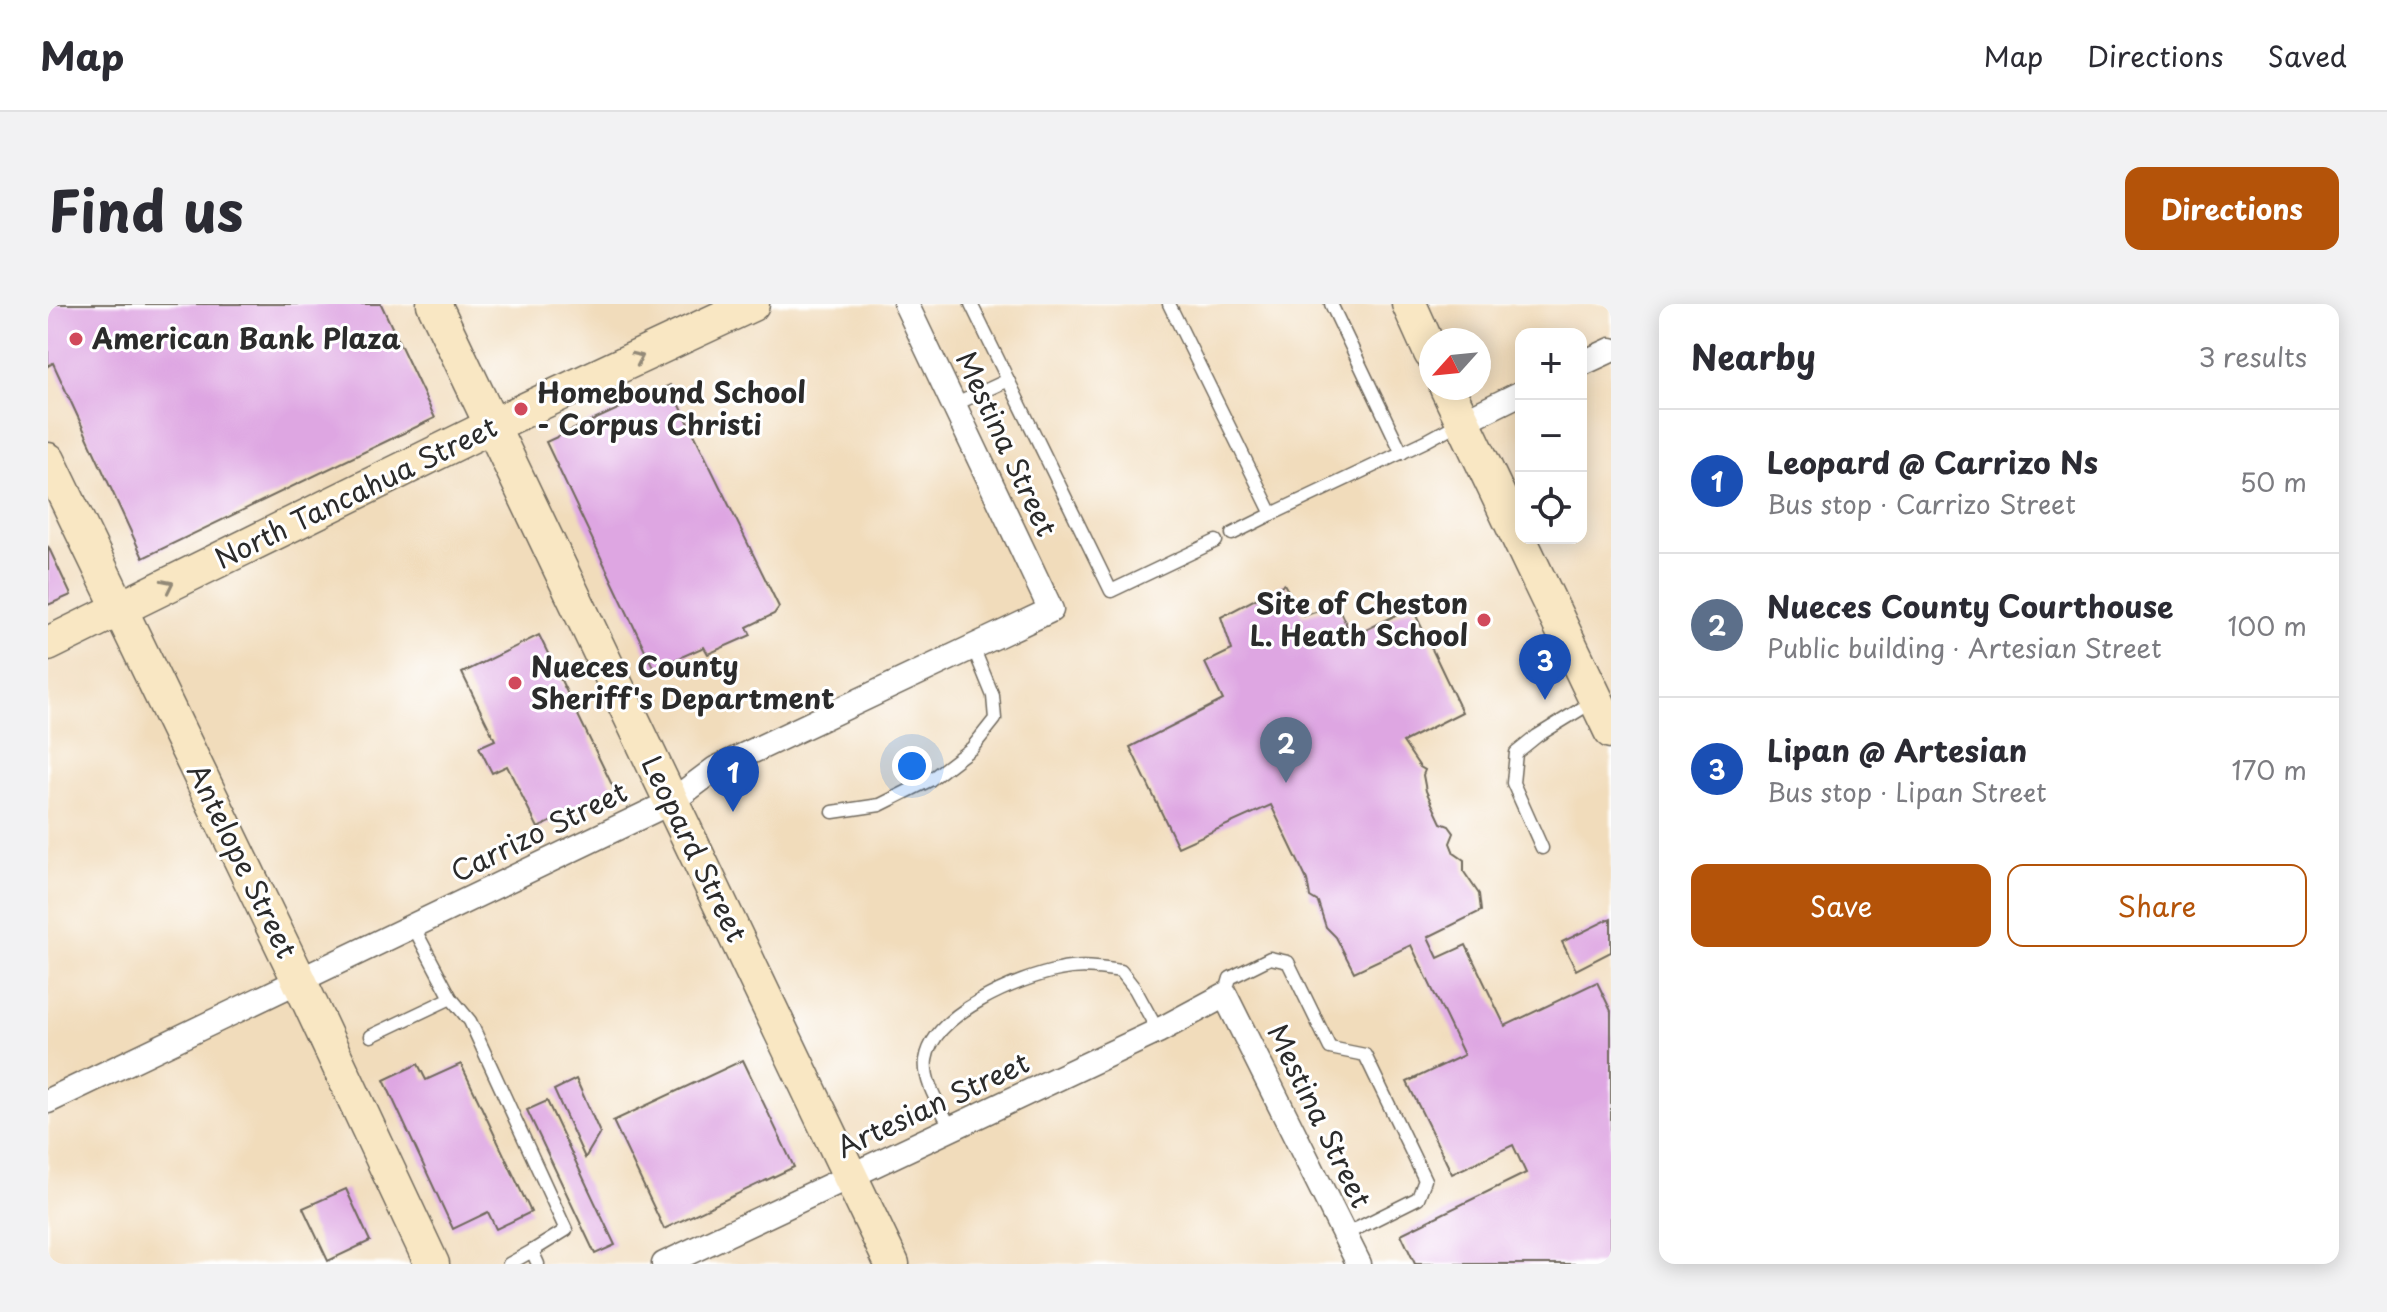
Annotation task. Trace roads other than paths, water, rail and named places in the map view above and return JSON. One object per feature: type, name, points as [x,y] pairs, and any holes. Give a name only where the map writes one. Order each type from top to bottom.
[{"type":"main road","name":"Leopard Street","points":[[434,304],[892,1264]]},
{"type":"main road","name":"North Tancahua Street","points":[[48,644],[491,426],[752,304]]},
{"type":"main road","points":[[1409,304],[1420,328]]},
{"type":"main road","points":[[1452,400],[1611,731]]},
{"type":"main road","name":"Antelope Street","points":[[48,460],[432,1264]]},
{"type":"street","name":"Mestina Street","points":[[906,304],[1051,610]]},
{"type":"street","points":[[1587,361],[1611,350]]},
{"type":"street","points":[[1462,422],[1515,396]]},
{"type":"street","name":"Carrizo Street","points":[[48,1101],[671,802],[715,769],[1051,610]]},
{"type":"street","name":"Mestina Street","points":[[1225,995],[1359,1264]]},
{"type":"street","name":"Artesian Street","points":[[664,1264],[1158,1031],[1225,995]]},
{"type":"lane","points":[[971,304],[1111,591],[1216,541]]},
{"type":"lane","points":[[1169,304],[1272,514]]},
{"type":"lane","points":[[1331,304],[1402,453]]},
{"type":"lane","points":[[954,405],[1008,380]]},
{"type":"lane","points":[[1232,534],[1462,422]]},
{"type":"lane","points":[[833,812],[880,805],[930,780],[972,748],[995,719],[993,696],[973,647]]},
{"type":"lane","points":[[1542,848],[1513,783],[1516,753],[1537,736],[1597,700]]},
{"type":"lane","points":[[413,926],[451,998],[470,1021],[566,1230],[509,1264]]},
{"type":"lane","points":[[1225,995],[1230,978],[1270,958],[1288,962],[1330,1048],[1365,1055],[1425,1180],[1418,1198],[1344,1235]]},
{"type":"lane","points":[[951,1129],[927,1078],[926,1059],[934,1040],[958,1013],[1004,987],[1060,970],[1091,967],[1121,971],[1135,989],[1158,1031]]},
{"type":"lane","points":[[371,1036],[451,998]]},
{"type":"lane","points":[[532,1251],[538,1264]]},
{"type":"place","name":"American Bank Plaza","points":[[76,339]]},
{"type":"place","name":"Homebound School - Corpus Christi","points":[[521,409]]},
{"type":"place","name":"Site of Cheston L. Heath School","points":[[1484,620]]},
{"type":"place","name":"Nueces County Sheriff's Department","points":[[515,683]]},
{"type":"place","name":"Lipan @ Artesian","points":[[1545,700]]},
{"type":"place","name":"Nueces County Courthouse","points":[[1286,783]]},
{"type":"place","name":"Leopard @ Carrizo Ns","points":[[733,812]]}]
